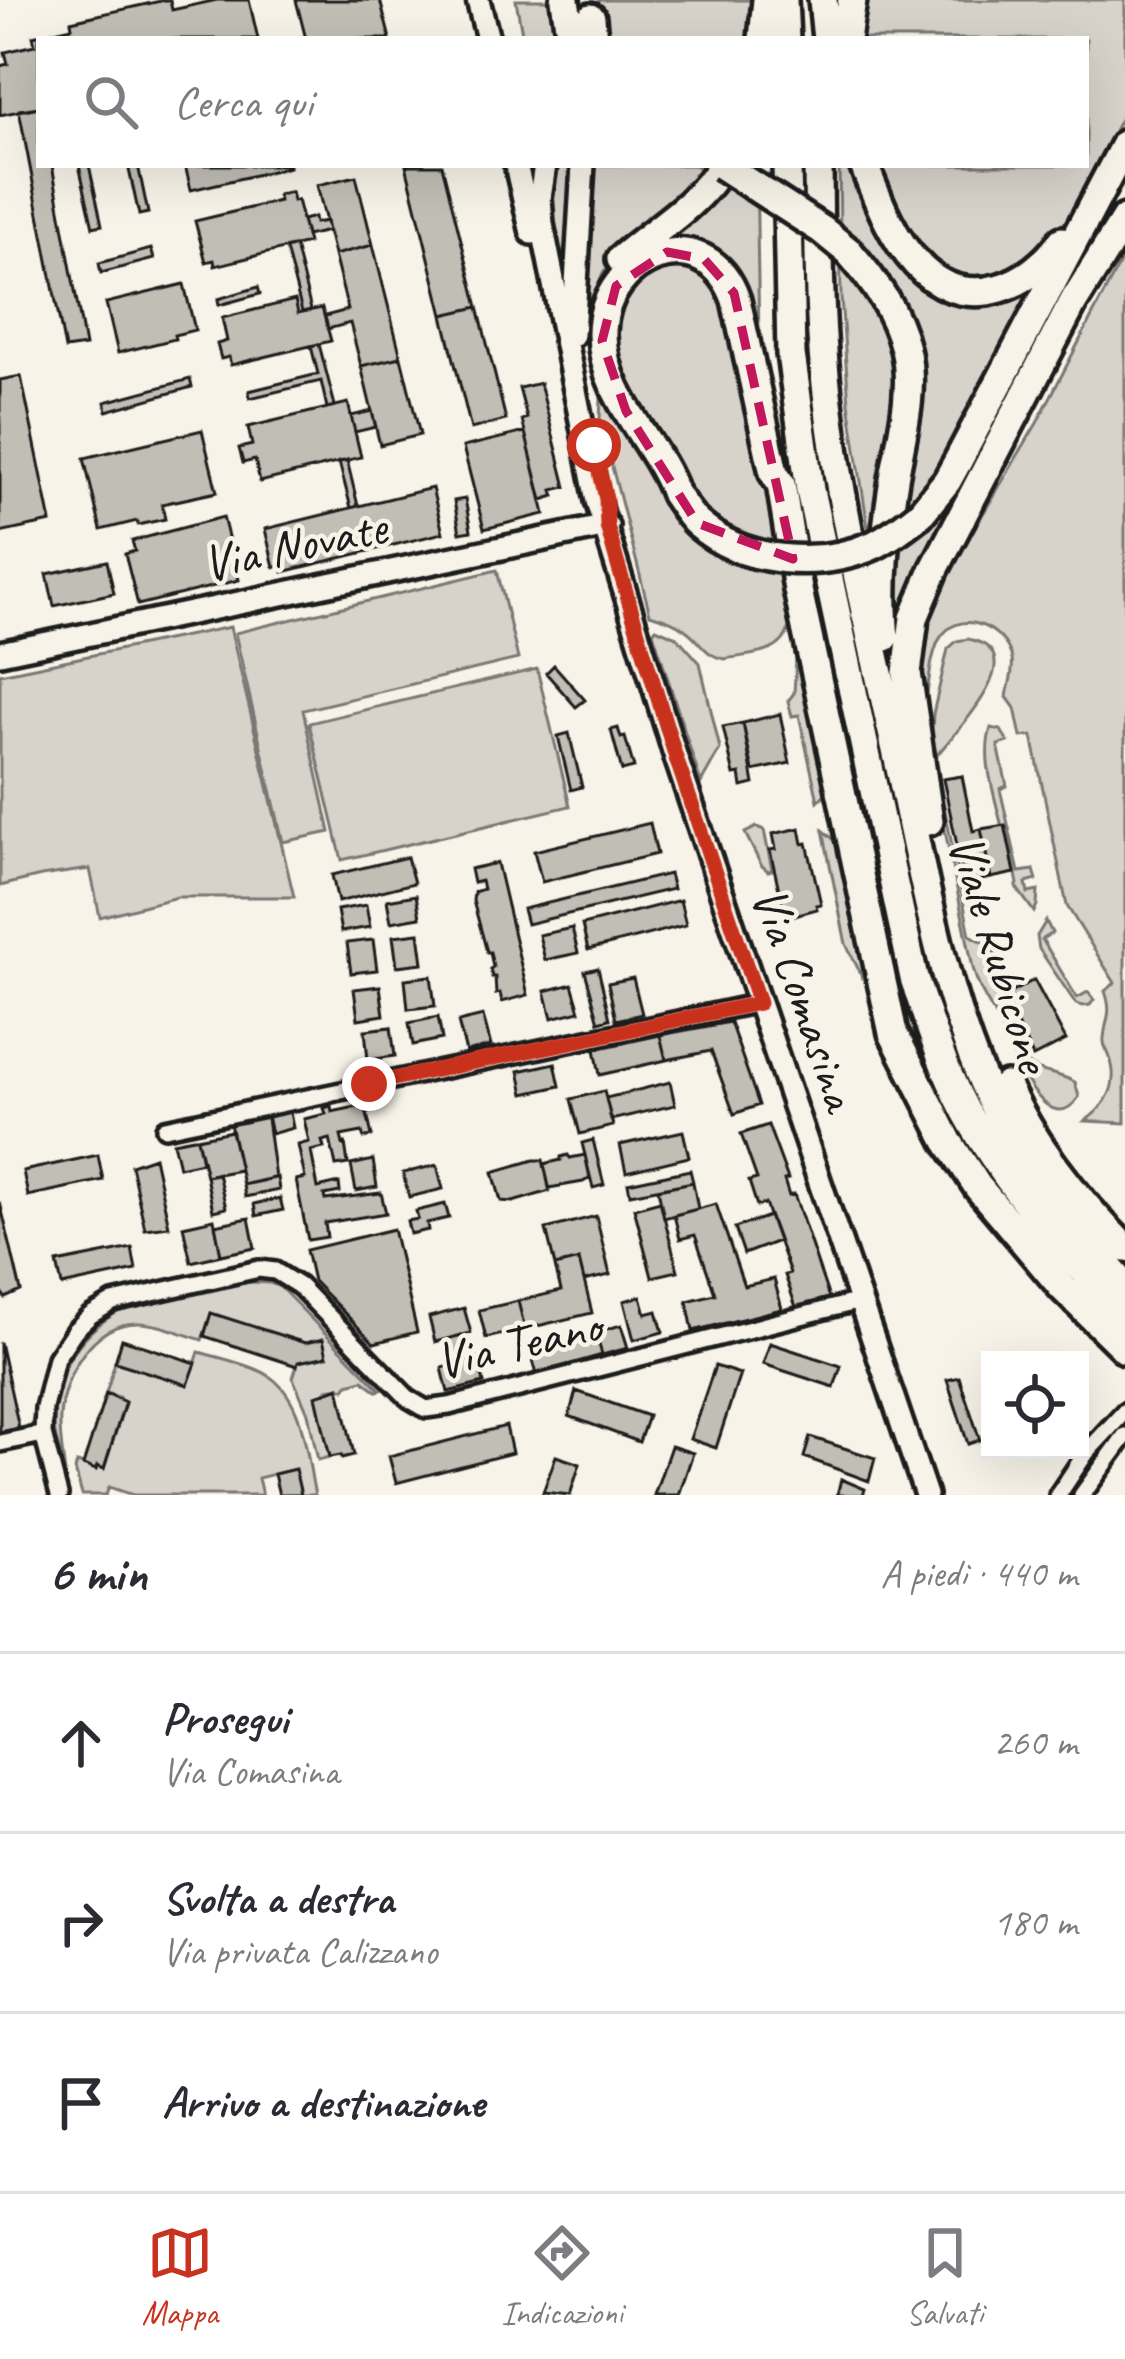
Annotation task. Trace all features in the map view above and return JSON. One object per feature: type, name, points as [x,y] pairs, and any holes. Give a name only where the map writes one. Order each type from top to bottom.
[{"type":"highway","points":[[562,0],[570,36]]},
{"type":"highway","points":[[764,36],[767,0]]},
{"type":"highway","points":[[783,0],[785,36]]},
{"type":"highway","points":[[812,0],[815,36]]},
{"type":"highway","points":[[823,0],[827,36]]},
{"type":"highway","points":[[846,36],[852,0]]},
{"type":"highway","points":[[865,168],[892,226],[923,271],[969,290],[1008,287],[1041,268],[1121,164]]},
{"type":"highway","points":[[720,168],[688,208],[610,270],[591,314],[592,342],[620,420],[653,473],[697,523],[728,542],[764,555],[802,560],[838,556],[876,544],[920,514],[947,481],[1121,164]]},
{"type":"highway","points":[[1074,301],[1109,213],[1121,164]]},
{"type":"highway","points":[[727,168],[849,252],[884,297],[902,338],[908,367],[905,420],[893,486],[883,603],[896,749]]},
{"type":"highway","points":[[787,168],[791,354],[800,431],[902,925]]},
{"type":"highway","points":[[818,168],[821,341],[828,406],[896,749]]},
{"type":"highway","points":[[931,915],[932,836],[908,673],[914,618],[934,570],[1074,301],[1125,219]]},
{"type":"highway","points":[[675,494],[626,411],[602,341],[605,309],[616,286],[641,262],[667,252],[704,259],[731,287],[774,473],[781,484],[797,590],[893,1033],[948,1141],[978,1187],[1063,1288],[1125,1349]]},
{"type":"highway","points":[[809,643],[843,726],[902,925]]},
{"type":"highway","name":"Viale Rubicone","points":[[896,749],[958,1016],[1007,1132],[1038,1183],[1125,1286]]},
{"type":"highway","name":"Viale Rubicone","points":[[902,925],[926,1015],[971,1122],[1017,1191],[1125,1316]]},
{"type":"highway","points":[[942,960],[973,1002],[985,1041],[1020,1116],[1087,1210],[1125,1248]]},
{"type":"main road","points":[[478,0],[487,36]]},
{"type":"main road","points":[[557,36],[562,0]]},
{"type":"main road","name":"Via Comasina","points":[[517,168],[540,271],[571,366]]},
{"type":"main road","name":"Via Comasina","points":[[545,168],[542,224],[580,408],[606,499],[607,526],[669,735],[924,1488]]},
{"type":"main road","points":[[571,366],[583,168]]},
{"type":"main road","name":"Via Novate","points":[[0,653],[607,526]]},
{"type":"street","points":[[165,1128],[759,1003]]},
{"type":"street","name":"Via Teano","points":[[43,1434],[56,1358],[91,1315],[113,1302],[260,1269],[275,1271],[299,1286],[409,1399],[435,1409],[860,1301]]},
{"type":"street","points":[[1057,1494],[1125,1411]]},
{"type":"street","points":[[0,1443],[43,1434],[59,1495]]},
{"type":"street","points":[[1082,1495],[1125,1436]]},
{"type":"street","points":[[924,1488],[944,1495]]},
{"type":"highlighted area","points":[[667,252],[704,259],[734,293],[793,559],[697,523],[626,411],[602,341],[616,286]]},
{"type":"shaded area","points":[[516,0],[555,0],[554,36],[522,36]]},
{"type":"shaded area","points":[[599,0],[759,0],[755,36],[600,36]]},
{"type":"shaded area","points":[[865,0],[1125,0],[1125,110],[1053,245],[1032,267],[969,284],[918,255],[874,168],[1089,168],[1089,36],[858,36]]},
{"type":"shaded area","points":[[551,168],[575,168],[569,307],[548,207]]},
{"type":"shaded area","points":[[590,168],[699,168],[708,175],[604,272],[584,313]]},
{"type":"shaded area","points":[[733,168],[756,168],[759,340],[767,413],[741,293],[659,247],[690,220]]},
{"type":"shaded area","points":[[795,168],[808,168],[816,379],[995,1129],[996,1150],[932,1009],[840,601],[801,358]]},
{"type":"shaded area","points":[[839,168],[853,168],[903,260],[943,292],[968,300],[996,300],[1039,283],[1040,287],[937,480],[958,494],[911,590],[900,631],[892,631],[892,583],[912,406],[909,346],[900,317],[859,261],[856,279],[889,332],[900,393],[878,567],[874,567],[849,403]]},
{"type":"shaded area","points":[[1125,253],[1125,1123],[1085,1121],[1106,1100],[1112,1084],[1112,1065],[1104,1043],[1109,1011],[1105,991],[1115,983],[1067,906],[1032,736],[1021,737],[1015,708],[1007,697],[1012,673],[1008,648],[980,625],[957,624],[947,630],[934,655],[925,706],[919,697],[919,659],[935,595],[1037,423]]},
{"type":"shaded area","points":[[679,260],[718,283],[772,494],[774,546],[789,628],[772,649],[725,659],[708,652],[678,625],[650,614],[600,420],[604,333],[627,283]]},
{"type":"shaded area","points":[[497,570],[518,659],[303,710],[330,832],[283,842],[235,633]]},
{"type":"shaded area","points":[[230,627],[294,897],[177,897],[100,917],[90,869],[0,886],[0,674]]},
{"type":"shaded area","points":[[656,628],[677,637],[700,663],[720,749],[701,783],[653,632]]},
{"type":"shaded area","points":[[968,639],[987,647],[995,659],[993,675],[974,711],[937,755],[936,765],[970,935],[989,945],[999,960],[998,991],[1022,1057],[1036,1069],[1075,1082],[1079,1097],[1066,1109],[1054,1109],[1030,1086],[973,968],[930,757],[933,714],[948,649]]},
{"type":"shaded area","points":[[805,655],[830,789],[818,801],[799,715],[792,716],[788,701],[794,693],[796,658]]},
{"type":"shaded area","points":[[537,669],[570,806],[342,860],[309,723]]},
{"type":"shaded area","points":[[991,728],[1001,730],[1008,742],[998,745],[1007,786],[1000,789],[1019,872],[1034,870],[1037,880],[1026,883],[1028,893],[1038,891],[1034,912],[1016,887],[1006,826],[1002,827],[993,790],[988,765]]},
{"type":"shaded area","points":[[757,827],[764,830],[772,870],[761,865],[745,833]]},
{"type":"shaded area","points":[[823,830],[847,856],[873,999],[846,944]]},
{"type":"shaded area","points":[[1046,921],[1052,933],[1042,939],[1077,998],[1088,992],[1094,1000],[1090,1005],[1076,1004],[1039,949],[1037,936]]},
{"type":"shaded area","points":[[249,1282],[280,1287],[381,1390],[363,1380],[316,1396],[330,1457],[318,1460],[308,1413],[293,1378],[298,1362],[326,1356],[305,1343],[211,1314],[202,1340],[138,1323],[121,1325],[93,1342],[74,1369],[62,1401],[65,1474],[55,1433],[57,1389],[72,1355],[97,1326],[130,1306]]},
{"type":"shaded area","points":[[199,1352],[264,1373],[278,1383],[302,1427],[315,1495],[301,1495],[294,1469],[258,1478],[262,1495],[133,1495],[109,1487],[106,1495],[82,1495],[77,1463],[104,1468],[125,1403],[106,1393],[115,1362],[188,1385]]},
{"type":"building","points":[[165,0],[170,0],[172,10],[217,0],[249,0],[257,36],[36,36],[36,108],[0,115],[0,66],[8,64],[5,52],[35,45],[33,36],[72,27],[71,21]]},
{"type":"building","points":[[296,0],[380,0],[389,36],[305,36]]},
{"type":"building","points":[[36,107],[36,168],[53,168],[85,346],[65,349],[19,110]]},
{"type":"building","points":[[80,168],[90,168],[102,225],[93,227]]},
{"type":"building","points":[[129,168],[139,168],[148,213],[139,215]]},
{"type":"building","points":[[186,168],[285,168],[191,190]]},
{"type":"building","points":[[407,168],[443,168],[478,307],[443,315]]},
{"type":"building","points":[[356,176],[373,245],[334,255],[317,185]]},
{"type":"building","points":[[291,192],[308,243],[215,266],[214,260],[206,262],[195,221],[279,201],[278,195]]},
{"type":"building","points":[[314,217],[315,223],[326,221],[328,231],[306,236],[302,220]]},
{"type":"building","points":[[373,245],[401,357],[361,366],[350,323],[328,329],[325,316],[348,310],[334,255]]},
{"type":"building","points":[[295,246],[311,310],[302,312],[286,249]]},
{"type":"building","points":[[151,249],[154,259],[101,273],[99,263]]},
{"type":"building","points":[[184,284],[195,330],[118,353],[106,303]]},
{"type":"building","points":[[258,287],[260,294],[219,305],[218,299]]},
{"type":"building","points":[[295,300],[298,313],[322,308],[331,341],[231,365],[229,357],[221,359],[217,344],[227,341],[222,318]]},
{"type":"building","points":[[478,307],[506,420],[471,429],[443,315]]},
{"type":"building","points":[[319,344],[335,406],[327,408],[321,381],[250,398],[249,391],[318,374],[311,346]]},
{"type":"building","points":[[401,357],[420,435],[380,445],[361,366]]},
{"type":"building","points":[[21,376],[51,522],[0,533],[0,380]]},
{"type":"building","points":[[190,379],[192,387],[107,411],[105,402]]},
{"type":"building","points":[[540,383],[566,487],[542,500],[519,388]]},
{"type":"building","points":[[348,403],[361,457],[260,482],[255,460],[243,463],[239,448],[252,445],[248,427]]},
{"type":"building","points":[[372,411],[376,427],[355,432],[351,416]]},
{"type":"building","points":[[202,430],[217,492],[162,504],[165,519],[101,530],[84,458]]},
{"type":"building","points":[[525,432],[545,514],[484,529],[463,447]]},
{"type":"building","points":[[347,460],[358,506],[351,508],[339,462]]},
{"type":"building","points":[[432,488],[443,533],[283,572],[281,565],[274,567],[265,529]]},
{"type":"building","points":[[465,499],[471,531],[460,533],[454,501]]},
{"type":"building","points":[[223,517],[239,580],[138,605],[125,554],[135,551],[132,541]]},
{"type":"building","points":[[107,561],[114,593],[54,606],[47,574]]},
{"type":"building","points":[[554,665],[585,700],[576,707],[546,673]]},
{"type":"building","points":[[780,714],[790,763],[753,771],[743,723]]},
{"type":"building","points":[[743,723],[754,784],[742,787],[740,774],[734,775],[723,727]]},
{"type":"building","points":[[618,728],[634,768],[622,771],[611,730]]},
{"type":"building","points":[[569,733],[582,787],[571,790],[558,736]]},
{"type":"building","points":[[962,776],[973,831],[981,829],[991,878],[965,883],[943,779]]},
{"type":"building","points":[[650,823],[657,854],[542,882],[534,851]]},
{"type":"building","points":[[1005,825],[1015,873],[991,878],[981,829]]},
{"type":"building","points":[[800,828],[821,904],[791,916],[790,910],[784,912],[770,850],[776,849],[773,834]]},
{"type":"building","points":[[407,857],[414,883],[338,902],[332,875]]},
{"type":"building","points":[[497,863],[528,995],[502,1002],[473,901],[474,892],[483,889],[481,881],[473,883],[470,869]]},
{"type":"building","points":[[669,874],[673,889],[527,924],[523,909]]},
{"type":"building","points":[[416,895],[420,917],[391,922],[387,900]]},
{"type":"building","points":[[680,900],[686,925],[588,950],[582,925]]},
{"type":"building","points":[[366,905],[370,927],[341,932],[337,910]]},
{"type":"building","points":[[572,928],[578,953],[545,960],[539,935]]},
{"type":"building","points":[[419,933],[423,963],[397,966],[393,936]]},
{"type":"building","points":[[373,940],[377,970],[351,973],[347,943]]},
{"type":"building","points":[[598,968],[610,1019],[599,1022],[585,971]]},
{"type":"building","points":[[431,976],[435,1006],[408,1009],[405,979]]},
{"type":"building","points":[[633,978],[642,1014],[616,1020],[608,983]]},
{"type":"building","points":[[1034,980],[1066,1040],[1033,1057],[1003,997]]},
{"type":"building","points":[[572,984],[580,1011],[552,1018],[545,991]]},
{"type":"building","points":[[380,986],[384,1015],[358,1019],[354,989]]},
{"type":"building","points":[[483,1016],[491,1046],[466,1052],[458,1022]]},
{"type":"building","points":[[438,1017],[442,1039],[413,1045],[409,1023]]},
{"type":"building","points":[[730,1022],[759,1105],[734,1114],[711,1051],[666,1060],[660,1035]]},
{"type":"building","points":[[391,1027],[395,1056],[368,1060],[365,1030]]},
{"type":"building","points":[[660,1035],[666,1060],[600,1075],[595,1049]]},
{"type":"building","points":[[555,1063],[560,1086],[524,1094],[519,1071]]},
{"type":"building","points":[[670,1082],[675,1105],[611,1120],[606,1098]]},
{"type":"building","points":[[604,1091],[613,1126],[580,1134],[571,1099]]},
{"type":"building","points":[[365,1105],[372,1136],[364,1138],[362,1132],[341,1136],[348,1164],[336,1166],[330,1139],[322,1141],[324,1148],[311,1151],[318,1188],[339,1183],[340,1192],[324,1195],[325,1200],[381,1193],[386,1213],[325,1223],[327,1237],[308,1240],[296,1180],[305,1178],[298,1145],[309,1142],[304,1119],[326,1114],[324,1108],[331,1106],[332,1112]]},
{"type":"building","points":[[289,1107],[293,1128],[271,1134],[266,1111]]},
{"type":"building","points":[[266,1111],[275,1178],[243,1185],[229,1119]]},
{"type":"building","points":[[768,1125],[788,1179],[784,1180],[789,1196],[794,1194],[829,1298],[796,1307],[785,1275],[790,1273],[765,1204],[757,1206],[749,1181],[757,1179],[741,1134]]},
{"type":"building","points":[[231,1131],[240,1170],[206,1176],[197,1138]]},
{"type":"building","points":[[683,1131],[689,1157],[626,1172],[620,1145]]},
{"type":"building","points":[[197,1138],[202,1162],[179,1167],[173,1142]]},
{"type":"building","points":[[593,1140],[604,1185],[593,1188],[582,1143]]},
{"type":"building","points":[[98,1155],[103,1180],[28,1196],[23,1171]]},
{"type":"building","points":[[568,1155],[585,1155],[590,1178],[549,1188],[544,1164]]},
{"type":"building","points":[[154,1157],[169,1226],[145,1229],[131,1165]]},
{"type":"building","points":[[373,1160],[377,1187],[356,1191],[351,1165]]},
{"type":"building","points":[[543,1160],[550,1191],[501,1201],[493,1172]]},
{"type":"building","points":[[437,1165],[443,1189],[409,1197],[403,1173]]},
{"type":"building","points":[[690,1170],[693,1182],[630,1194],[628,1183]]},
{"type":"building","points":[[218,1173],[226,1208],[213,1211],[206,1176]]},
{"type":"building","points":[[277,1177],[279,1190],[245,1197],[243,1185]]},
{"type":"building","points":[[693,1182],[698,1209],[664,1218],[658,1189]]},
{"type":"building","points":[[280,1198],[283,1210],[256,1216],[254,1204]]},
{"type":"building","points":[[660,1201],[678,1271],[652,1277],[634,1208]]},
{"type":"building","points":[[0,1202],[21,1291],[5,1298],[0,1289]]},
{"type":"building","points":[[445,1204],[449,1218],[427,1223],[428,1230],[410,1234],[407,1221],[418,1219],[416,1211]]},
{"type":"building","points":[[716,1204],[744,1286],[774,1279],[782,1309],[693,1331],[687,1301],[715,1294],[695,1235],[680,1239],[674,1215]]},
{"type":"building","points":[[596,1216],[610,1275],[584,1281],[579,1260],[555,1266],[546,1229]]},
{"type":"building","points":[[769,1216],[778,1241],[744,1254],[735,1228]]},
{"type":"building","points":[[249,1218],[255,1248],[221,1255],[215,1225]]},
{"type":"building","points":[[214,1219],[221,1255],[191,1262],[183,1226]]},
{"type":"building","points":[[393,1229],[417,1332],[374,1343],[313,1281],[306,1250]]},
{"type":"building","points":[[132,1248],[136,1270],[62,1286],[57,1263]]},
{"type":"building","points":[[579,1260],[592,1313],[525,1329],[518,1301],[561,1291],[555,1266]]},
{"type":"building","points":[[641,1296],[646,1314],[657,1311],[663,1332],[634,1340],[624,1301]]},
{"type":"building","points":[[518,1301],[525,1329],[486,1338],[479,1310]]},
{"type":"building","points":[[464,1308],[471,1333],[435,1342],[429,1317]]},
{"type":"building","points":[[211,1313],[305,1343],[323,1339],[327,1356],[297,1366],[204,1336]]},
{"type":"building","points":[[621,1325],[628,1348],[602,1355],[596,1332]]},
{"type":"building","points":[[580,1331],[581,1337],[596,1332],[602,1355],[537,1374],[530,1351],[571,1340],[569,1334]]},
{"type":"building","points":[[461,1335],[468,1361],[451,1365],[444,1340]]},
{"type":"building","points":[[122,1339],[196,1363],[188,1385],[115,1362]]},
{"type":"building","points":[[0,1342],[19,1428],[0,1432]]},
{"type":"building","points":[[770,1343],[841,1366],[834,1387],[763,1364]]},
{"type":"building","points":[[478,1358],[484,1383],[448,1392],[442,1368]]},
{"type":"building","points":[[715,1366],[740,1374],[716,1448],[690,1439]]},
{"type":"building","points":[[959,1377],[980,1440],[968,1444],[947,1380]]},
{"type":"building","points":[[339,1387],[354,1455],[342,1458],[330,1457],[316,1396]]},
{"type":"building","points":[[576,1391],[648,1416],[639,1442],[569,1416]]},
{"type":"building","points":[[106,1393],[125,1402],[104,1469],[97,1466],[96,1470],[83,1465]]},
{"type":"building","points":[[506,1426],[512,1453],[396,1483],[389,1456]]},
{"type":"building","points":[[810,1437],[875,1458],[869,1481],[804,1457]]},
{"type":"building","points":[[671,1446],[693,1453],[679,1495],[654,1495]]},
{"type":"building","points":[[556,1456],[580,1464],[570,1495],[543,1492]]},
{"type":"building","points":[[295,1469],[301,1495],[279,1495],[274,1474]]},
{"type":"building","points":[[841,1479],[865,1489],[863,1495],[837,1495]]},
{"type":"route","points":[[369,1084],[759,1003],[676,758],[617,562],[594,445]]}]
